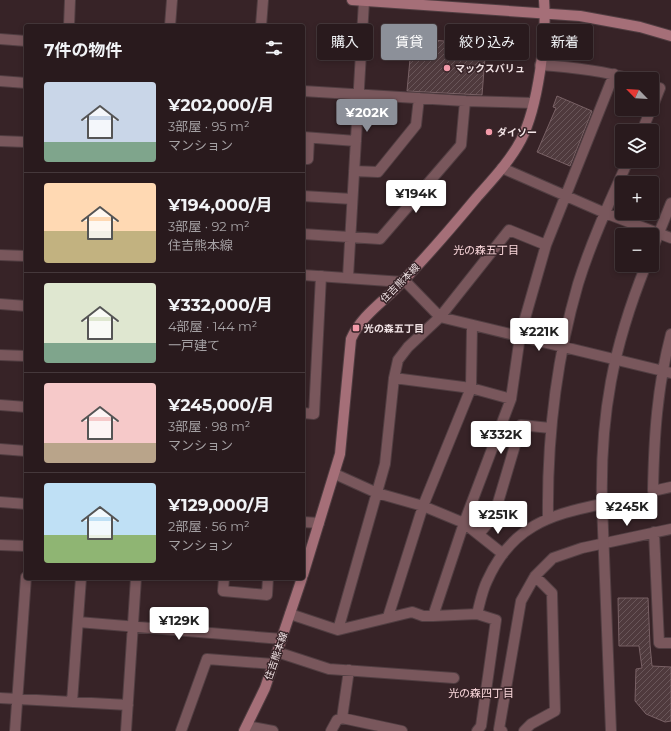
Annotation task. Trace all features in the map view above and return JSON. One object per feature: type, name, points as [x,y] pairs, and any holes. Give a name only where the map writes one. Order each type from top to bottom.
[{"type":"main road","points":[[352,0],[545,13],[609,20],[671,36]]},
{"type":"main road","name":"住吉熊本線","points":[[305,568],[340,454],[351,339],[356,328],[367,314],[403,281],[502,168],[522,139],[533,103],[540,65],[545,13],[544,0]]},
{"type":"main road","name":"住吉熊本線","points":[[245,729],[265,688],[301,580]]},
{"type":"street","points":[[69,24],[70,0]]},
{"type":"street","points":[[170,24],[172,0]]},
{"type":"street","points":[[261,24],[263,0]]},
{"type":"street","points":[[348,277],[358,94],[370,1]]},
{"type":"street","points":[[0,39],[24,41]]},
{"type":"street","points":[[434,616],[464,523],[511,399],[520,336],[546,245],[614,74],[586,69],[540,65]]},
{"type":"street","points":[[0,81],[24,82]]},
{"type":"street","points":[[305,91],[465,101],[533,103]]},
{"type":"street","points":[[354,170],[378,172],[416,125],[419,98]]},
{"type":"street","points":[[305,234],[380,239],[461,145],[465,101]]},
{"type":"street","points":[[305,158],[308,159],[306,138],[356,141]]},
{"type":"street","points":[[0,141],[24,142]]},
{"type":"street","points":[[502,168],[565,196],[648,228]]},
{"type":"street","points":[[548,518],[547,484],[550,428],[564,346],[579,284],[605,212],[625,168]]},
{"type":"street","points":[[305,196],[352,199]]},
{"type":"street","points":[[671,203],[659,232],[671,238]]},
{"type":"street","points":[[338,630],[385,464],[394,378],[398,360],[408,347],[440,317],[509,230],[546,245]]},
{"type":"street","points":[[0,255],[24,256]]},
{"type":"street","points":[[611,731],[601,469],[605,415],[615,359],[630,304],[643,272]]},
{"type":"street","points":[[305,275],[403,281],[440,317],[666,372]]},
{"type":"street","points":[[305,413],[314,414],[321,276]]},
{"type":"street","points":[[0,304],[24,306]]},
{"type":"street","points":[[388,617],[423,506],[471,388],[472,326]]},
{"type":"street","points":[[671,334],[654,446],[653,491],[671,487]]},
{"type":"street","points":[[0,355],[24,356]]},
{"type":"street","points":[[394,378],[471,388],[511,399]]},
{"type":"street","points":[[0,405],[24,407]]},
{"type":"street","points":[[479,534],[494,516],[521,425],[550,428]]},
{"type":"street","points":[[0,449],[24,451]]},
{"type":"street","points":[[335,474],[378,493],[423,506],[464,523],[503,554]]},
{"type":"street","points":[[0,502],[24,504]]},
{"type":"street","points":[[477,614],[487,581],[503,554],[516,539],[532,526],[548,518],[602,504]]},
{"type":"street","points":[[305,522],[319,523]]},
{"type":"street","points":[[502,731],[499,729],[521,601],[535,576],[553,558],[582,548],[671,528]]},
{"type":"street","points":[[654,532],[659,643],[671,643]]},
{"type":"street","points":[[0,545],[24,546]]},
{"type":"street","points":[[524,731],[531,724],[555,711],[552,593],[535,576]]},
{"type":"street","points":[[15,731],[26,580]]},
{"type":"street","points":[[72,702],[81,580]]},
{"type":"street","points":[[126,731],[136,580]]},
{"type":"street","points":[[224,580],[223,591],[267,595],[268,580]]},
{"type":"street","points":[[290,614],[338,630],[412,612],[423,616],[477,614],[496,620],[481,726],[477,731]]},
{"type":"street","points":[[78,622],[282,639]]},
{"type":"street","points":[[277,652],[322,668],[454,678]]},
{"type":"street","points":[[181,731],[207,659],[273,664]]},
{"type":"street","points":[[342,718],[350,670]]},
{"type":"street","points":[[0,698],[128,705]]},
{"type":"street","points":[[331,731],[337,720],[342,718],[402,731]]},
{"type":"street","points":[[245,729],[273,731]]},
{"type":"building","name":"マックスバリュ","points":[[437,40],[445,41],[445,60],[485,60],[482,95],[407,91],[410,60],[437,60]]},
{"type":"building","points":[[557,96],[592,111],[570,166],[537,152],[556,108],[553,107]]},
{"type":"building","points":[[618,598],[648,598],[652,666],[671,667],[671,721],[665,722],[646,714],[635,701],[636,669],[642,668],[639,646],[619,646]]},
{"type":"place","name":"マックスバリュ","points":[[447,68]]},
{"type":"place","name":"ダイソー","points":[[489,132]]},
{"type":"place","name":"光の森五丁目","points":[[356,328]]},
{"type":"district","name":"光の森五丁目","points":[[486,250]]},
{"type":"district","name":"光の森四丁目","points":[[481,693]]}]
